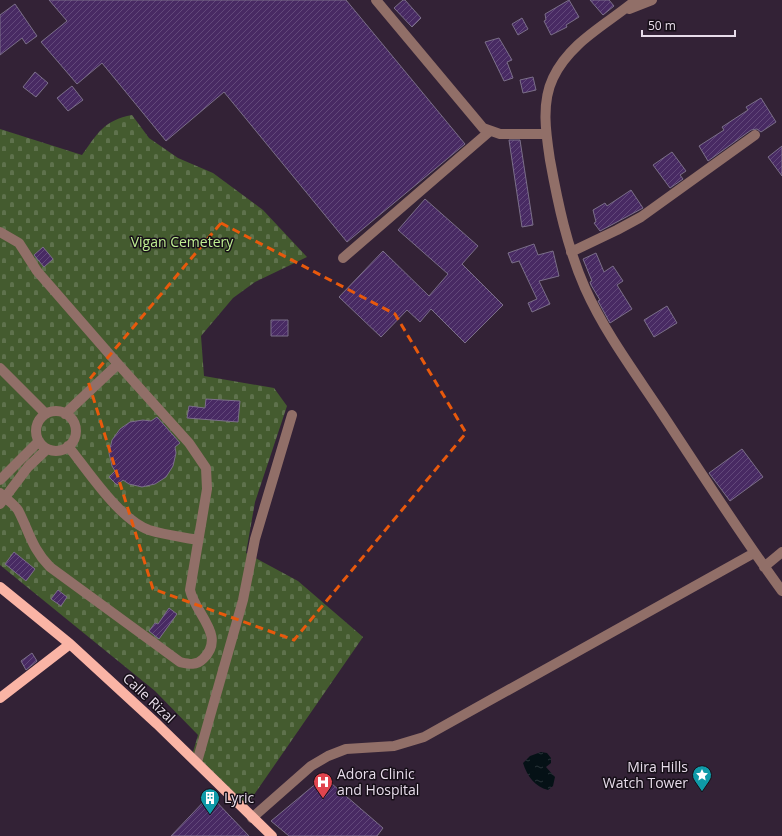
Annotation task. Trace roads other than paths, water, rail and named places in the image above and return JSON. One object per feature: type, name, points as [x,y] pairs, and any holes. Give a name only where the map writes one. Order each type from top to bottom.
[{"type":"main road","name":"Calle Rizal","points":[[0,587],[70,644],[197,762],[252,818],[272,836]]},
{"type":"main road","points":[[0,698],[70,644]]},
{"type":"street","points":[[376,0],[483,128],[500,134],[546,134]]},
{"type":"street","points":[[636,0],[622,12],[577,44],[563,62],[553,79],[547,100],[546,134],[555,186],[571,252],[586,289],[615,342],[754,553],[782,591]]},
{"type":"street","points":[[622,12],[652,0]]},
{"type":"street","points":[[343,258],[490,131]]},
{"type":"street","points":[[571,252],[642,216],[755,135]]},
{"type":"street","points":[[0,232],[19,243],[37,272],[189,443],[206,468],[207,489],[190,590],[192,597],[211,632],[213,643],[208,654],[200,662],[191,665],[180,662],[50,567],[40,558],[17,510],[2,498],[28,467],[47,449]]},
{"type":"street","points":[[65,414],[118,364]]},
{"type":"street","points":[[0,368],[46,414]]},
{"type":"street","points":[[52,412],[65,414],[72,421],[75,427],[73,441],[62,450],[54,451],[47,449],[38,441],[36,435],[37,425],[46,414],[52,412]]},
{"type":"street","points":[[197,762],[243,600],[256,539],[292,414]]},
{"type":"street","points":[[0,480],[38,441]]},
{"type":"street","points":[[68,446],[120,510],[135,522],[149,530],[198,540]]},
{"type":"street","points":[[764,567],[782,552]]},
{"type":"street","points":[[252,818],[311,766],[328,756],[346,749],[394,746],[424,737],[754,553]]},
{"type":"water","points":[[541,752],[547,753],[551,758],[551,763],[546,767],[555,777],[553,786],[548,790],[535,784],[523,763],[530,756]]},
{"type":"place","name":"Mira Hills Watch Tower","points":[[702,792]]},
{"type":"place","name":"Adora Clinic and Hospital","points":[[323,799]]},
{"type":"place","name":"Lyric","points":[[210,815]]},
{"type":"park label","name":"Vigan Cemetery","points":[[182,242]]}]
